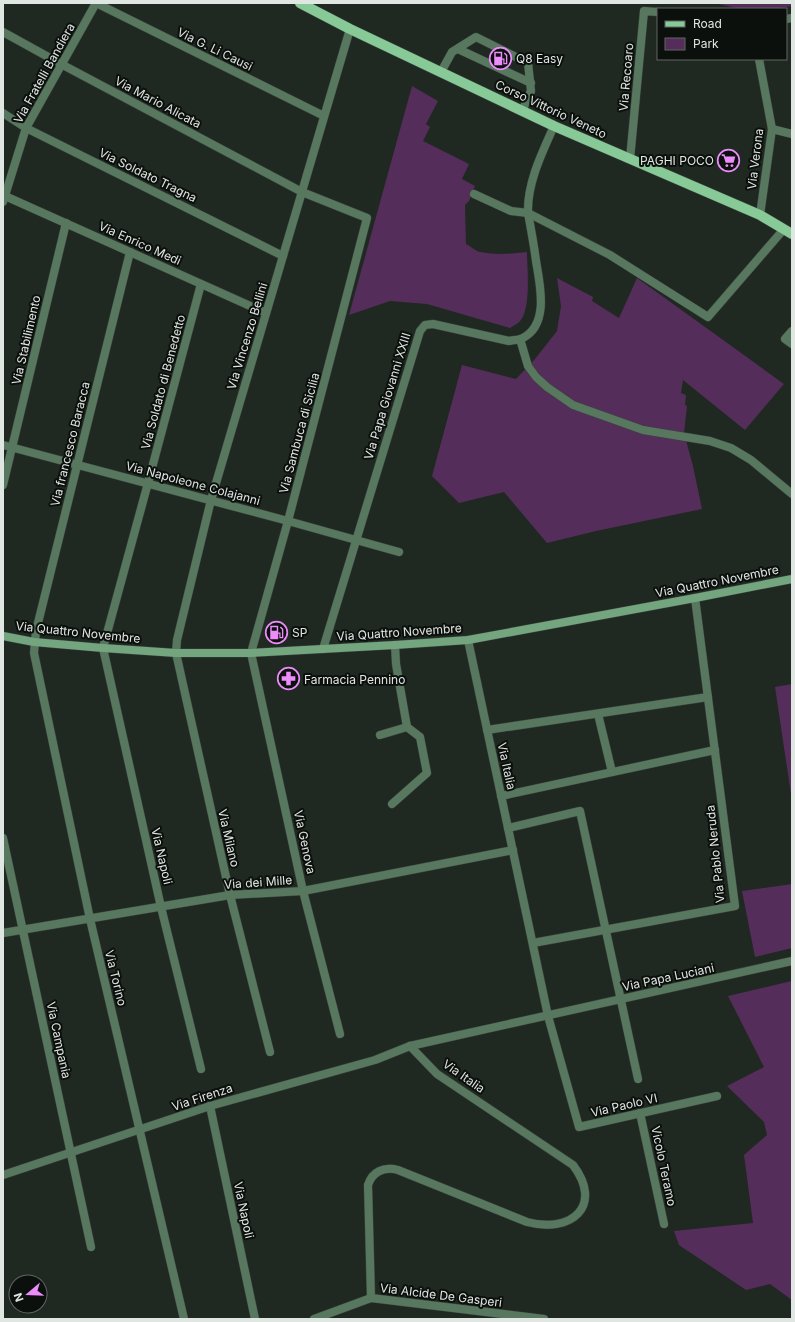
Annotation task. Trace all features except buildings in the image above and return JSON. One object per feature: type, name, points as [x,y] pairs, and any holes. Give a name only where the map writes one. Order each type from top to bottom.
[{"type":"main road","name":"Corso Vittorio Veneto","points":[[300,3],[350,29],[554,126],[760,215],[788,231]]},
{"type":"street","name":"Via Fratelli Bandiera","points":[[4,199],[26,128],[96,3]]},
{"type":"street","name":"Via G. Li Causi","points":[[96,3],[324,116]]},
{"type":"street","name":"Via Recoaro","points":[[630,159],[644,11],[657,12]]},
{"type":"street","name":"Via Vincenzo Bellini","points":[[176,653],[177,640],[211,500],[350,29]]},
{"type":"street","name":"Via Mario Alicata","points":[[3,32],[302,192],[368,218]]},
{"type":"street","points":[[442,72],[452,52],[476,37],[528,63],[531,91],[522,111]]},
{"type":"street","points":[[458,48],[530,83]]},
{"type":"street","name":"Via Verona","points":[[760,60],[772,129],[760,215]]},
{"type":"street","name":"Via Soldato Tragna","points":[[3,113],[26,128],[283,256]]},
{"type":"street","points":[[554,126],[542,153],[529,191],[528,213],[541,290],[541,306],[538,322],[531,332],[520,339],[528,366],[547,387],[573,405],[643,430],[710,441],[731,448],[751,460],[792,494]]},
{"type":"street","name":"Via Verona","points":[[772,129],[792,134]]},
{"type":"street","points":[[474,194],[511,211],[528,213],[610,254],[708,317],[788,231]]},
{"type":"street","name":"Via Enrico Medi","points":[[4,199],[66,223],[266,313]]},
{"type":"street","name":"Via Sambuca di Sicilia","points":[[251,653],[368,218]]},
{"type":"street","name":"Via Stabilimento","points":[[3,485],[66,223]]},
{"type":"street","name":"Via francesco Baracca","points":[[34,642],[130,252]]},
{"type":"street","name":"Via Soldato di Benedetto","points":[[103,648],[201,284]]},
{"type":"street","name":"Via Papa Giovanni XXIII","points":[[322,649],[420,331],[425,325],[433,324],[509,341],[520,339]]},
{"type":"street","points":[[792,331],[785,339],[792,344]]},
{"type":"street","name":"Via Napoleone Colajanni","points":[[3,445],[288,520],[399,552]]},
{"type":"street","name":"Via Quattro Novembre","points":[[3,636],[34,642],[176,653],[251,653],[468,640],[792,579]]},
{"type":"street","name":"Via Pablo Neruda","points":[[534,944],[734,906],[696,598]]},
{"type":"street","name":"Via Italia","points":[[468,640],[534,944],[548,1016]]},
{"type":"street","name":"Via Torino","points":[[34,642],[34,653],[90,919],[184,1319]]},
{"type":"street","points":[[392,804],[426,773],[420,737],[407,727],[396,664],[395,645]]},
{"type":"street","name":"Via Napoli","points":[[103,648],[161,907],[201,1069]]},
{"type":"street","name":"Via Milano","points":[[176,653],[230,896],[270,1052]]},
{"type":"street","name":"Via Genova","points":[[251,653],[303,891],[340,1034]]},
{"type":"street","points":[[487,730],[708,697]]},
{"type":"street","points":[[598,714],[612,772]]},
{"type":"street","points":[[380,736],[407,727]]},
{"type":"street","points":[[501,796],[715,750]]},
{"type":"street","points":[[508,828],[580,811],[638,1079]]},
{"type":"street","name":"Via Campania","points":[[3,838],[91,1247]]},
{"type":"street","name":"Via dei Mille","points":[[3,933],[230,896],[303,891],[513,850]]},
{"type":"street","name":"Via Papa Luciani","points":[[548,1016],[792,961]]},
{"type":"street","points":[[410,1046],[548,1016]]},
{"type":"street","name":"Via Paolo VI","points":[[548,1016],[579,1127],[717,1096]]},
{"type":"street","name":"Via Italia","points":[[371,1298],[368,1185],[372,1176],[380,1170],[398,1170],[527,1222],[538,1225],[553,1225],[572,1220],[583,1206],[584,1200],[585,1190],[583,1181],[573,1165],[438,1074],[410,1046]]},
{"type":"street","name":"Via Firenza","points":[[3,1175],[210,1106],[374,1060],[410,1046]]},
{"type":"street","name":"Via Napoli","points":[[210,1106],[256,1319]]},
{"type":"street","name":"Vicolo Teramo","points":[[640,1113],[664,1224]]},
{"type":"street","name":"Via Alcide De Gasperi","points":[[314,1319],[371,1298],[544,1319]]},
{"type":"green space","points":[[714,3],[792,3],[792,6],[780,8],[736,8]]},
{"type":"green space","points":[[412,86],[438,101],[426,124],[430,127],[423,141],[469,164],[462,179],[475,186],[469,201],[465,205],[466,244],[478,251],[486,253],[503,254],[527,252],[528,290],[525,310],[518,323],[510,328],[427,304],[390,301],[349,315]]},
{"type":"green space","points":[[557,278],[593,297],[592,301],[619,318],[637,278],[784,384],[745,430],[683,380],[681,393],[686,395],[685,405],[687,406],[684,433],[702,509],[596,531],[547,543],[504,492],[459,503],[432,476],[462,365],[516,379],[535,359],[557,331],[561,306]]},
{"type":"green space","points":[[792,684],[792,801],[775,687]]},
{"type":"green space","points":[[792,884],[792,948],[755,957],[742,891]]},
{"type":"green space","points":[[792,981],[792,1300],[770,1284],[746,1290],[679,1245],[674,1231],[753,1223],[744,1155],[767,1135],[764,1122],[727,1086],[764,1067],[728,996]]},
{"type":"place","name":"Q8 Easy","points":[[500,58]]},
{"type":"place","name":"PAGHI POCO","points":[[729,160]]},
{"type":"place","name":"SP","points":[[277,632]]},
{"type":"place","name":"Farmacia Pennino","points":[[289,679]]}]
